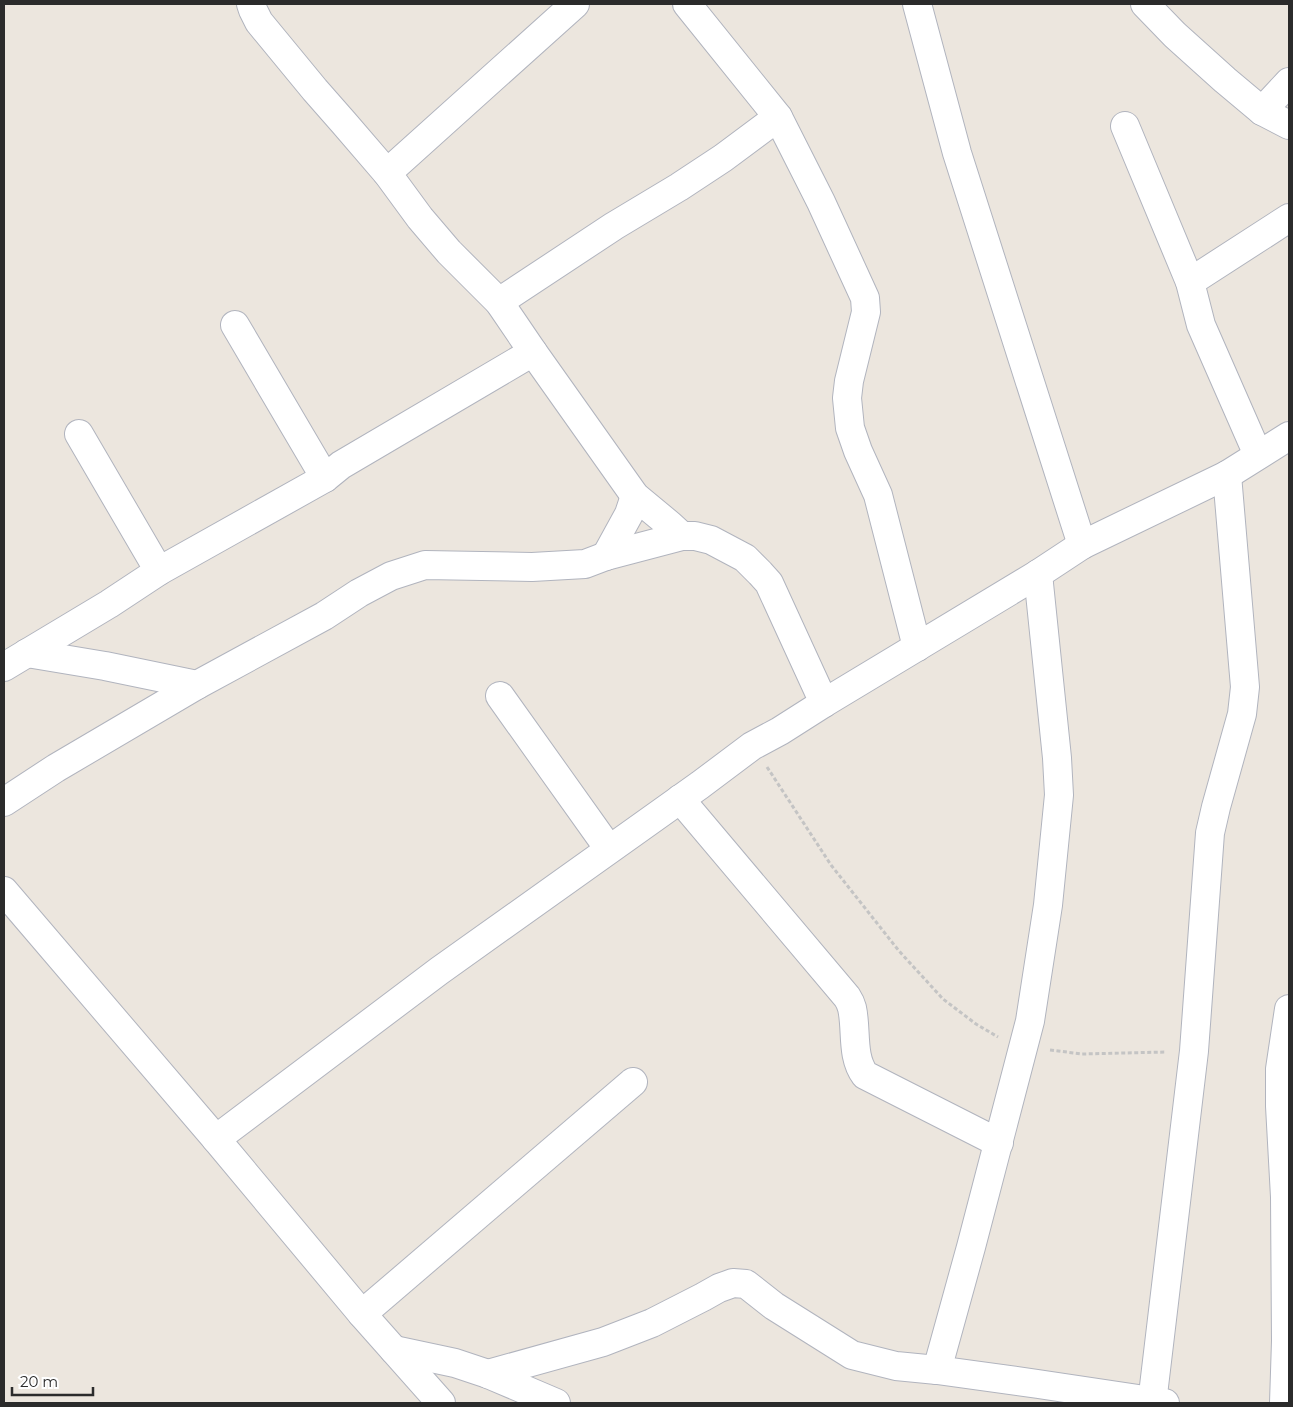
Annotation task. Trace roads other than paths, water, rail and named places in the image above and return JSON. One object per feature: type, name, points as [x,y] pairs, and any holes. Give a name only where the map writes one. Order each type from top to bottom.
[{"type":"street","points":[[251,4],[259,22],[386,173],[426,225],[449,252],[499,302],[635,496],[682,536]]},
{"type":"street","points":[[386,173],[575,4]]},
{"type":"street","points":[[687,4],[778,117],[821,202],[865,298],[866,312],[849,381],[847,398],[850,428],[878,495],[917,647]]},
{"type":"street","points":[[917,4],[957,153],[1082,545]]},
{"type":"street","points":[[1145,4],[1175,36],[1262,111],[1289,125]]},
{"type":"street","points":[[1262,111],[1289,82]]},
{"type":"street","points":[[499,302],[614,226],[680,187],[778,117]]},
{"type":"street","points":[[1125,126],[1190,282],[1201,324],[1258,455]]},
{"type":"street","points":[[1190,282],[1289,218]]},
{"type":"street","points":[[235,325],[324,478]]},
{"type":"street","points":[[10,662],[101,609],[159,571],[324,478],[341,465],[533,352]]},
{"type":"street","points":[[79,434],[159,571]]},
{"type":"street","points":[[216,1139],[439,971],[752,746],[780,731],[1038,574],[1082,545],[1227,475],[1289,436]]},
{"type":"street","points":[[488,1374],[612,1338],[652,1323],[718,1288],[733,1283],[746,1284],[774,1306],[852,1355],[896,1366],[1038,1384],[1156,1403],[1194,1051],[1210,833],[1242,714],[1245,688],[1227,475]]},
{"type":"street","points":[[606,556],[630,514],[635,496]]},
{"type":"street","points":[[4,802],[56,768],[198,685],[324,616],[359,592],[391,576],[425,565],[532,566],[585,564],[606,556],[682,536],[695,536],[712,540],[746,558],[769,583],[824,704]]},
{"type":"street","points":[[937,1370],[1030,1021],[1048,905],[1059,795],[1057,758],[1038,574]]},
{"type":"street","points":[[10,662],[105,666],[198,685]]},
{"type":"street","points":[[500,696],[609,849]]},
{"type":"street","points":[[680,799],[847,996],[852,1009],[857,1056],[860,1067],[865,1075],[999,1143]]},
{"type":"street","points":[[4,891],[216,1139],[362,1314],[441,1403]]},
{"type":"street","points":[[1284,1403],[1286,1342],[1285,1197],[1280,1069],[1289,1009]]},
{"type":"street","points":[[362,1314],[633,1082]]},
{"type":"street","points":[[394,1350],[455,1363],[488,1374],[556,1403]]}]
